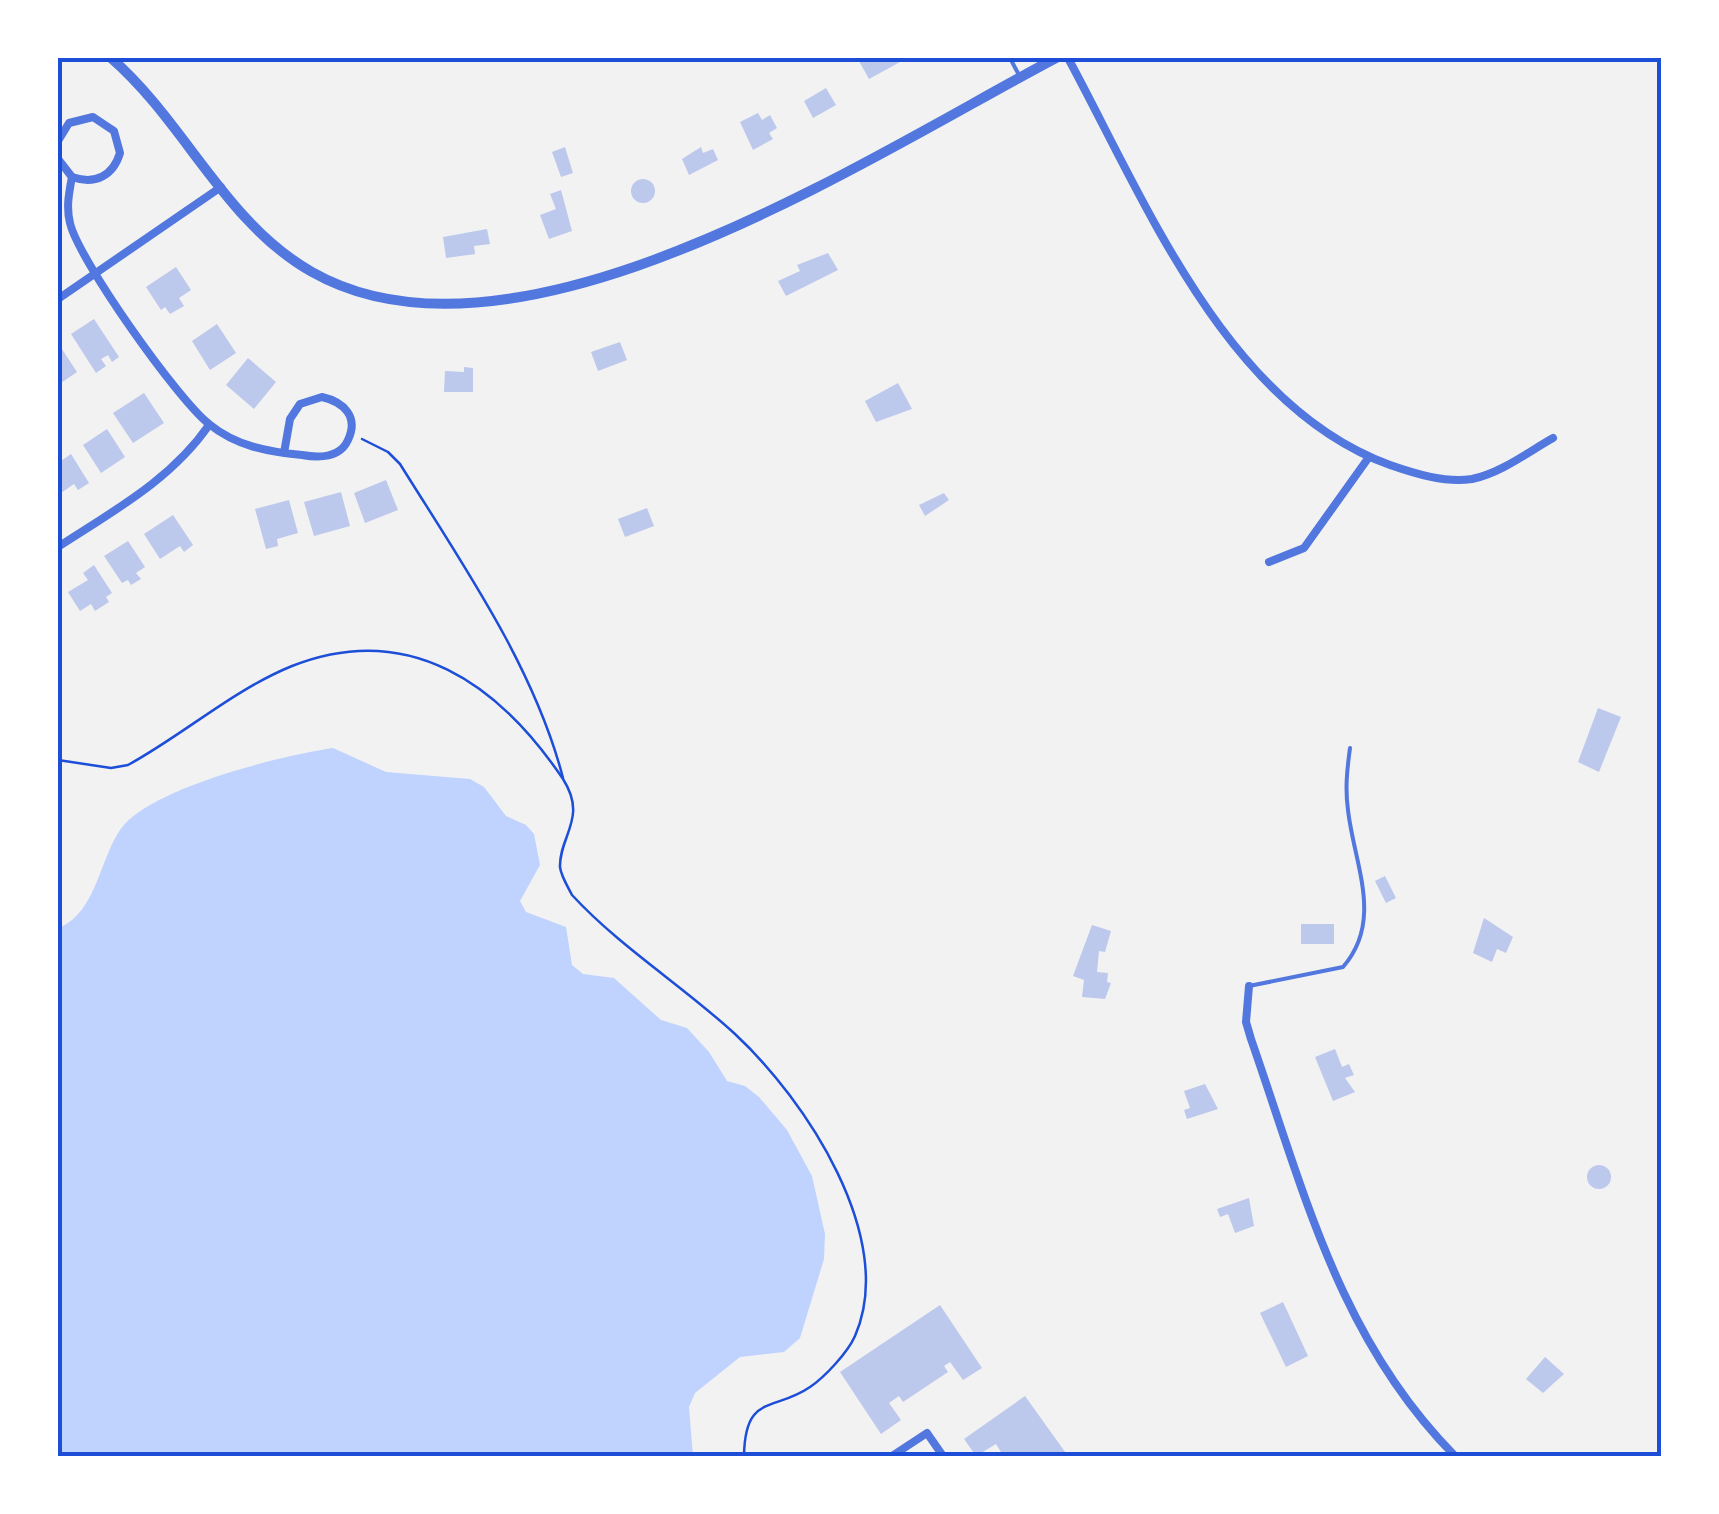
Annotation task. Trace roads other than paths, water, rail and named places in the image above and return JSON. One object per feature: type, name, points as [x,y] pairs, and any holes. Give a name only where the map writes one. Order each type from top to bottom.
[{"type":"street","points":[[112,58],[126,63],[268,240],[334,283],[376,298],[423,306],[491,303],[596,277],[715,236],[1056,58]]},
{"type":"street","points":[[1068,58],[1165,236],[1226,336],[1309,420],[1369,457],[1430,477],[1472,478],[1495,471],[1554,438]]},
{"type":"street","points":[[58,141],[69,123],[93,117],[105,122],[119,142],[116,164],[109,174],[97,180],[72,178]]},
{"type":"street","points":[[58,159],[72,178],[70,224],[97,273],[172,385],[210,425],[255,449],[284,454],[331,456],[344,448],[351,435],[353,421],[346,408],[334,400],[310,399],[293,410],[284,454]]},
{"type":"street","points":[[58,299],[221,186]]},
{"type":"street","points":[[58,547],[156,482],[192,450],[210,425]]},
{"type":"street","points":[[1268,562],[1304,548],[1369,457]]},
{"type":"street","points":[[1250,986],[1246,1022],[1251,1039],[1346,1305],[1396,1390],[1456,1456]]},
{"type":"street","points":[[892,1456],[927,1433],[943,1456]]},
{"type":"lane","points":[[1010,58],[1020,77]]},
{"type":"lane","points":[[1250,986],[1343,967],[1359,941],[1366,913],[1348,813],[1346,780],[1350,748]]},
{"type":"water","points":[[333,748],[386,772],[470,779],[484,787],[506,816],[526,825],[534,834],[540,865],[520,901],[526,912],[566,927],[572,965],[583,974],[614,978],[661,1020],[687,1028],[709,1052],[727,1081],[745,1086],[759,1097],[787,1130],[812,1176],[825,1234],[824,1259],[800,1338],[784,1352],[740,1357],[695,1393],[689,1407],[693,1456],[58,1456],[61,927],[73,919],[90,897],[113,842],[135,815],[158,800],[219,776]]}]
